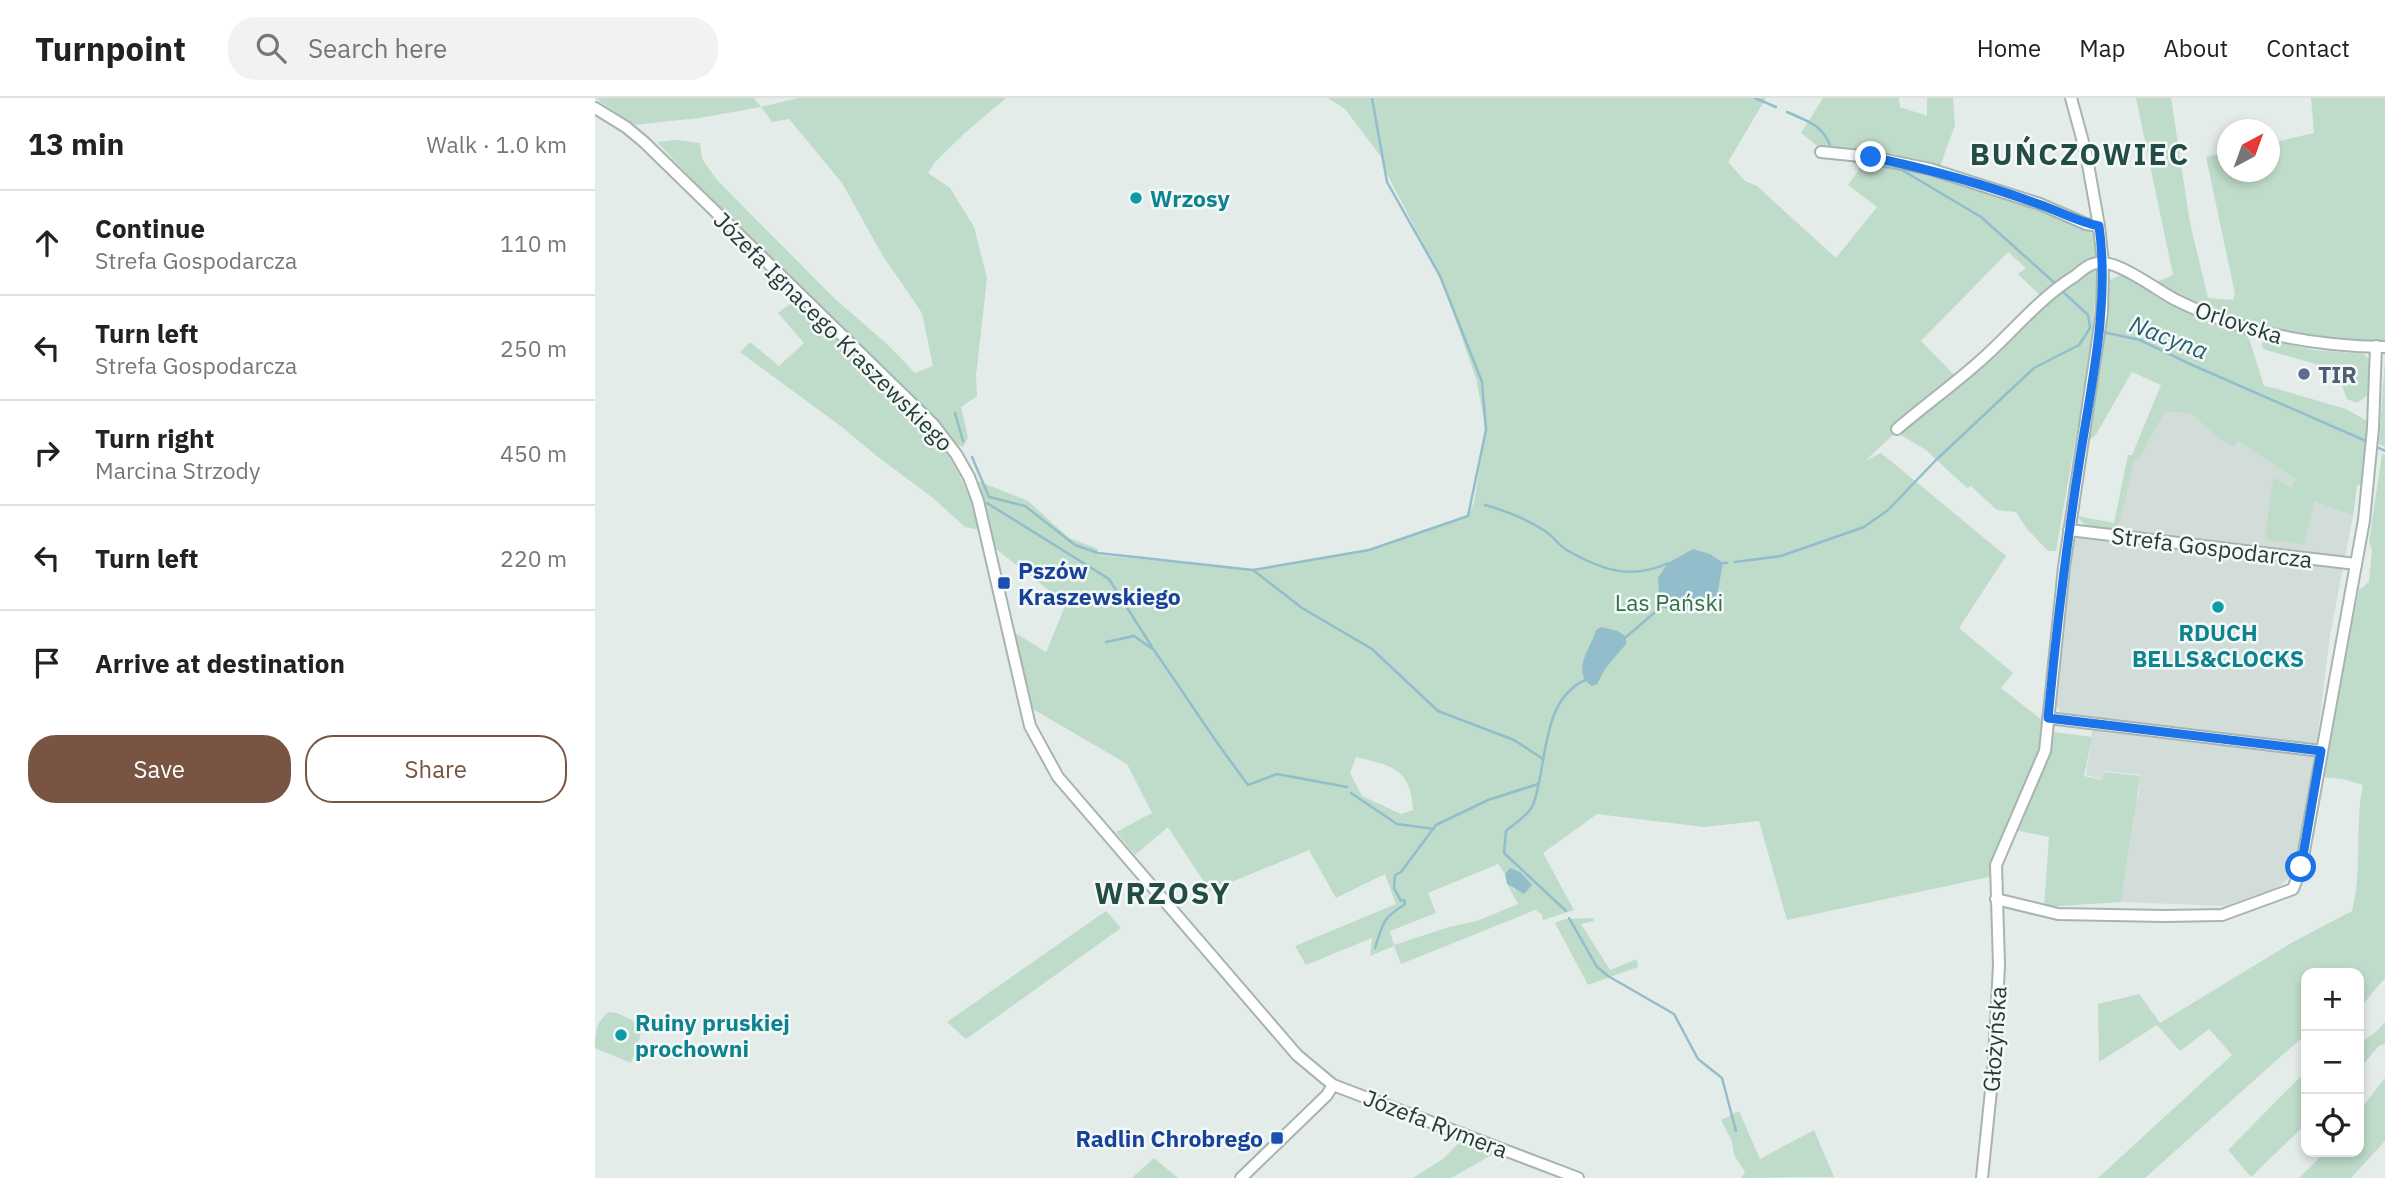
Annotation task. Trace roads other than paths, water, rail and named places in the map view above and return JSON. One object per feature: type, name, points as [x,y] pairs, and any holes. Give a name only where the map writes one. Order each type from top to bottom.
[{"type":"street","name":"Głożyńska","points":[[1982,1178],[1994,1061],[1999,943],[1996,865],[2045,751],[2069,530],[2099,338],[2103,263],[2099,226],[2086,153],[2071,98]]},
{"type":"street","name":"Józefa Ignacego Kraszewskiego","points":[[595,108],[626,127],[662,159],[837,328],[946,439],[969,477],[978,501],[1030,726],[1047,761],[1297,1055],[1333,1085]]},
{"type":"street","points":[[1821,152],[1871,157],[1930,169],[2099,226]]},
{"type":"street","points":[[1897,429],[1980,361],[2058,287],[2094,263],[2103,263]]},
{"type":"street","name":"Orlovska","points":[[2103,263],[2117,266],[2158,291],[2196,309],[2248,329],[2336,346],[2380,346]]},
{"type":"street","points":[[1996,895],[2058,914],[2222,915],[2293,888],[2301,867],[2321,751],[2332,707],[2364,520],[2380,346]]},
{"type":"street","name":"Strefa Gospodarcza","points":[[2069,530],[2356,564]]},
{"type":"street","points":[[2048,718],[2321,751]]},
{"type":"street","points":[[1241,1178],[1327,1095],[1333,1085]]},
{"type":"street","name":"Józefa Rymera","points":[[1333,1085],[1578,1178]]},
{"type":"water","points":[[1693,549],[1710,554],[1723,563],[1716,601],[1696,608],[1660,608],[1658,578],[1668,563]]},
{"type":"water","points":[[1601,627],[1618,631],[1626,637],[1626,644],[1605,669],[1597,684],[1592,686],[1586,680],[1582,667],[1596,630]]},
{"type":"water","points":[[1510,868],[1520,872],[1532,885],[1524,894],[1507,884],[1505,874]]},
{"type":"waterway","points":[[972,457],[989,497],[1025,506],[1075,545],[1098,553],[1253,570],[1369,550],[1468,516],[1486,430],[1482,382],[1440,276],[1387,182],[1372,98]]},
{"type":"waterway","name":"Nacyna","points":[[1755,98],[1776,107]]},
{"type":"waterway","name":"Nacyna","points":[[1787,112],[1819,129],[1831,148]]},
{"type":"waterway","name":"Nacyna","points":[[1848,160],[1902,170],[1981,217],[2057,285]]},
{"type":"waterway","name":"Nacyna","points":[[2061,290],[2088,315],[2090,327]]},
{"type":"waterway","points":[[1735,562],[1781,556],[1864,527],[1888,510],[1936,460],[2034,368],[2079,345],[2090,328]]},
{"type":"waterway","name":"Nacyna","points":[[2103,332],[2140,340],[2366,441]]},
{"type":"waterway","points":[[955,413],[963,441]]},
{"type":"waterway","name":"Nacyna","points":[[2377,447],[2385,451]]},
{"type":"waterway","points":[[987,503],[1109,579],[1152,647]]},
{"type":"waterway","points":[[1485,505],[1531,523],[1548,533],[1565,549],[1603,567],[1628,572],[1668,563]]},
{"type":"waterway","points":[[1253,570],[1302,608],[1372,649],[1438,711],[1514,740],[1543,759]]},
{"type":"waterway","points":[[1626,637],[1660,608]]},
{"type":"waterway","points":[[1106,642],[1134,636],[1154,650],[1248,785],[1277,774],[1347,787]]},
{"type":"waterway","points":[[1566,911],[1504,853],[1506,831],[1525,816],[1533,805],[1548,735],[1560,703],[1570,690],[1585,680]]},
{"type":"waterway","points":[[1375,948],[1384,923],[1405,902],[1401,901],[1394,888],[1395,875],[1401,872],[1436,825],[1488,800],[1538,784]]},
{"type":"waterway","points":[[1351,793],[1397,824],[1434,829]]},
{"type":"waterway","points":[[1569,918],[1597,967],[1674,1014],[1698,1059],[1722,1078],[1736,1131]]},
{"type":"place","name":"Wrzosy","points":[[1136,198]]},
{"type":"place","name":"TIR","points":[[2304,374]]},
{"type":"place","name":"Pszów Kraszewskiego","points":[[1004,583]]},
{"type":"place","name":"RDUCH BELLS&CLOCKS","points":[[2218,607]]},
{"type":"place","name":"Ruiny pruskiej prochowni","points":[[621,1035]]},
{"type":"place","name":"Radlin Chrobrego","points":[[1277,1138]]},
{"type":"district","name":"BUŃCZOWIEC","points":[[2080,153]]},
{"type":"district","name":"WRZOSY","points":[[1163,892]]},
{"type":"park label","name":"Las Pański","points":[[1669,602]]}]
